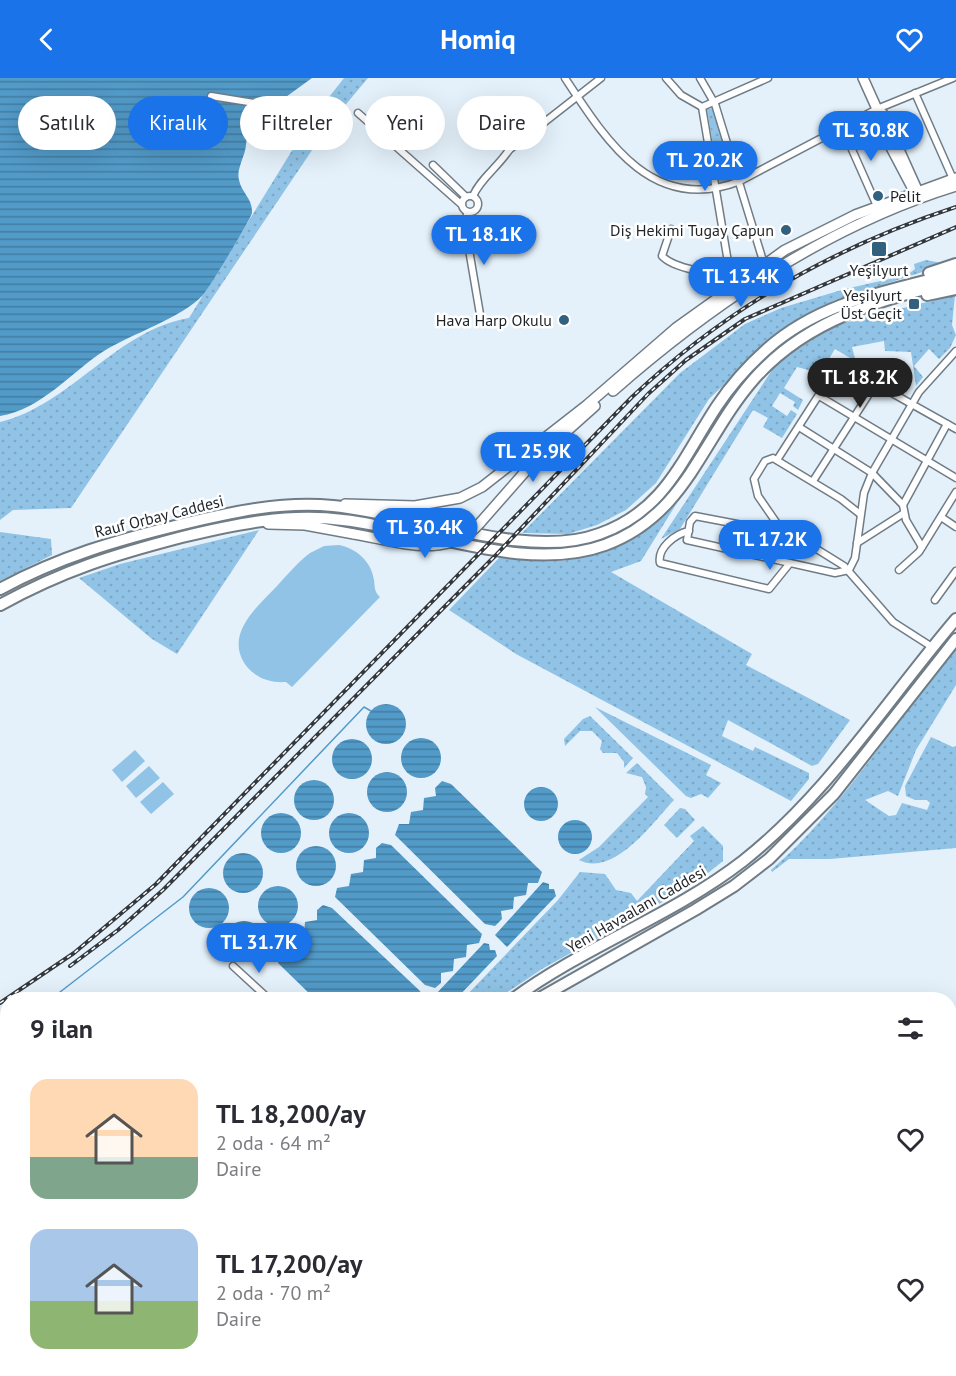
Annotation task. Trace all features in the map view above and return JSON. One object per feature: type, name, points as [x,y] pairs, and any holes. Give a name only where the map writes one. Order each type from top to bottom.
[{"type":"main road","points":[[863,78],[877,109],[876,119],[918,194]]},
{"type":"main road","points":[[250,522],[305,525],[422,546],[440,546],[459,540],[480,523],[538,457],[647,361],[764,264],[806,239],[877,206],[955,181]]},
{"type":"main road","points":[[333,506],[362,504],[416,506],[460,498],[498,478],[676,328],[728,296],[918,194]]},
{"type":"main road","points":[[806,239],[804,244],[812,250]]},
{"type":"main road","points":[[785,250],[791,252],[795,260]]},
{"type":"main road","points":[[847,301],[864,292],[956,264]]},
{"type":"main road","points":[[847,301],[956,273]]},
{"type":"main road","points":[[856,309],[886,298],[956,281]]},
{"type":"main road","points":[[856,309],[956,289]]},
{"type":"main road","name":"Rauf Orbay Caddesi","points":[[0,589],[77,553],[166,528],[265,507],[333,506],[376,512],[528,542],[564,543],[608,531],[645,509],[667,488],[730,388],[768,348],[804,322],[847,301]]},
{"type":"main road","name":"Rauf Orbay Caddesi","points":[[0,605],[44,581],[136,549],[250,522],[299,517],[340,519],[516,553],[544,556],[574,553],[606,545],[645,524],[674,498],[694,471],[738,399],[777,357],[808,333],[856,309]]},
{"type":"main road","name":"Yeni Havaalanı Caddesi","points":[[530,992],[687,899],[743,861],[828,779],[892,696],[956,619]]},
{"type":"main road","name":"Yeni Havaalanı Caddesi","points":[[550,992],[695,910],[734,886],[760,866],[834,794],[956,639]]},
{"type":"main road","points":[[932,647],[943,655]]},
{"type":"main road","points":[[892,696],[903,705]]},
{"type":"street","points":[[565,78],[608,139],[643,174],[664,185],[686,190],[717,190],[740,181],[877,109],[952,78]]},
{"type":"street","points":[[547,119],[601,78]]},
{"type":"street","points":[[666,78],[681,95],[702,107],[715,104],[768,78]]},
{"type":"street","points":[[670,228],[662,256],[669,263],[710,273],[730,274],[764,264],[715,104],[700,78]]},
{"type":"street","points":[[915,93],[955,181]]},
{"type":"street","points":[[702,107],[730,274]]},
{"type":"street","points":[[358,113],[462,205],[467,212],[466,232],[481,320]]},
{"type":"street","points":[[842,127],[877,206]]},
{"type":"street","points":[[462,205],[509,150]]},
{"type":"street","points":[[433,165],[477,201],[478,207],[473,212],[467,212]]},
{"type":"street","points":[[710,273],[728,296]]},
{"type":"street","points":[[849,570],[855,558],[860,514],[872,473],[911,405],[956,351]]},
{"type":"street","points":[[777,460],[842,365],[956,429]]},
{"type":"street","points":[[813,481],[876,383]]},
{"type":"street","points":[[819,396],[956,478]]},
{"type":"street","points":[[922,547],[904,513],[903,505],[947,424]]},
{"type":"street","points":[[799,427],[872,473],[903,505]]},
{"type":"street","points":[[860,514],[813,481],[770,458],[765,461],[753,484],[763,506],[778,525],[849,570],[893,622],[932,647]]},
{"type":"street","points":[[899,570],[913,560],[956,492]]},
{"type":"street","points":[[857,543],[904,513]]},
{"type":"street","points":[[778,525],[758,528],[700,515],[692,518],[687,540],[835,573],[849,570]]},
{"type":"street","points":[[940,517],[956,527]]},
{"type":"street","points":[[689,531],[670,541],[660,553],[660,563],[768,589],[790,563]]},
{"type":"street","points":[[935,600],[956,571]]},
{"type":"street","points":[[233,966],[261,992]]},
{"type":"shaded area","points":[[0,78],[312,78],[287,96],[240,97],[211,93],[210,96],[128,96],[128,150],[228,150],[228,102],[240,104],[240,150],[245,150],[238,176],[251,204],[252,213],[213,280],[203,295],[194,303],[170,318],[104,351],[29,406],[0,416]]},
{"type":"shaded area","points":[[344,78],[368,78],[353,96],[330,96]]},
{"type":"shaded area","points":[[714,108],[735,180],[720,186],[707,109]]},
{"type":"shaded area","points":[[292,150],[312,150],[71,508],[13,510],[0,520],[0,422],[26,413],[49,400],[139,337],[163,325],[189,318]]},
{"type":"shaded area","points":[[926,260],[947,264],[833,301],[779,332],[709,399],[656,483],[626,510],[597,525],[568,534],[522,533],[680,373],[745,324],[781,308],[845,289],[907,275],[915,269],[914,264]]},
{"type":"shaded area","points":[[955,295],[952,325],[956,335],[950,348],[939,359],[929,349],[914,366],[923,377],[916,386],[911,352],[885,351],[884,341],[852,347],[855,359],[872,358],[880,374],[897,374],[897,386],[835,349],[820,373],[797,367],[784,388],[803,400],[798,410],[793,406],[795,402],[780,393],[772,406],[787,416],[791,410],[797,414],[782,438],[763,427],[768,418],[753,410],[680,529],[661,539],[776,364],[832,326]]},
{"type":"shaded area","points":[[680,498],[641,561],[611,572],[752,654],[746,665],[850,720],[818,764],[812,766],[728,720],[722,736],[753,751],[755,747],[809,773],[809,779],[791,801],[516,654],[449,610],[501,556],[552,561],[576,559],[599,553],[641,532]]},
{"type":"shaded area","points":[[259,530],[177,654],[152,639],[79,578],[120,564]]},
{"type":"shaded area","points":[[0,532],[51,539],[52,555],[0,581]]},
{"type":"shaded area","points":[[339,545],[352,549],[370,567],[376,591],[380,597],[292,687],[286,682],[270,681],[256,675],[248,668],[241,656],[240,634],[245,623],[293,568],[310,553],[324,546]]},
{"type":"shaded area","points":[[956,648],[956,685],[916,750],[898,796],[888,791],[865,800],[889,816],[896,815],[902,803],[927,810],[930,803],[927,800],[915,800],[906,796],[905,786],[931,737],[953,747],[956,746],[956,848],[830,859],[789,859],[772,872],[771,870],[822,819],[845,792]]},
{"type":"shaded area","points":[[386,704],[400,710],[406,724],[400,738],[386,744],[372,738],[366,724],[372,710]]},
{"type":"shaded area","points":[[595,707],[711,765],[706,775],[721,783],[708,798],[701,794],[691,798],[686,796]]},
{"type":"shaded area","points":[[590,716],[633,758],[624,768],[624,762],[617,753],[603,753],[600,749],[602,741],[592,731],[580,731],[565,746],[564,739],[583,719]]},
{"type":"shaded area","points":[[421,738],[435,744],[441,758],[435,772],[421,778],[407,772],[401,758],[407,744]]},
{"type":"shaded area","points":[[352,739],[366,745],[372,759],[366,773],[352,779],[338,773],[332,759],[338,745]]},
{"type":"shaded area","points":[[135,750],[145,761],[122,782],[112,770]]},
{"type":"shaded area","points":[[637,763],[674,800],[632,845],[619,855],[606,861],[592,863],[579,860],[599,847],[648,797],[645,794],[646,787],[642,777],[626,773]]},
{"type":"shaded area","points":[[149,766],[160,778],[136,798],[126,786]]},
{"type":"shaded area","points":[[387,772],[401,778],[407,792],[401,806],[387,812],[373,806],[367,792],[373,778]]},
{"type":"shaded area","points":[[314,780],[328,786],[334,800],[328,814],[314,820],[300,814],[294,800],[300,786]]},
{"type":"shaded area","points":[[442,781],[451,784],[542,872],[538,883],[528,883],[526,895],[514,897],[513,909],[501,911],[502,919],[495,926],[485,924],[395,835],[399,824],[409,824],[411,812],[423,810],[424,798],[436,796],[435,788]]},
{"type":"shaded area","points":[[163,782],[174,794],[151,814],[140,802]]},
{"type":"shaded area","points":[[541,787],[553,792],[558,804],[553,816],[541,821],[529,816],[524,804],[529,792]]},
{"type":"shaded area","points":[[680,808],[685,809],[695,820],[677,838],[664,825]]},
{"type":"shaded area","points":[[281,813],[295,819],[301,833],[295,847],[281,853],[267,847],[261,833],[267,819]]},
{"type":"shaded area","points":[[349,813],[363,819],[369,833],[363,847],[349,853],[335,847],[329,833],[335,819]]},
{"type":"shaded area","points":[[575,820],[587,825],[592,837],[587,849],[575,854],[563,849],[558,837],[563,825]]},
{"type":"shaded area","points":[[703,826],[723,846],[723,861],[693,885],[542,969],[508,992],[470,992],[558,900],[580,872],[605,874],[616,890],[631,893],[637,901],[694,841],[690,836]]},
{"type":"shaded area","points":[[382,843],[391,845],[482,934],[479,943],[467,945],[466,957],[454,959],[453,971],[441,973],[441,983],[435,988],[425,985],[335,897],[337,888],[349,886],[351,874],[363,872],[364,860],[376,858],[376,848]]},
{"type":"shaded area","points":[[316,846],[330,852],[336,866],[330,880],[316,886],[302,880],[296,866],[302,852]]},
{"type":"shaded area","points":[[243,853],[257,859],[263,873],[257,887],[243,893],[229,887],[223,873],[229,859]]},
{"type":"shaded area","points":[[543,882],[549,884],[549,889],[554,889],[556,896],[507,947],[495,935]]},
{"type":"shaded area","points":[[278,886],[292,892],[298,906],[292,920],[278,926],[264,920],[258,906],[264,892]]},
{"type":"shaded area","points":[[209,888],[223,894],[229,908],[223,922],[209,928],[195,922],[189,908],[195,894]]},
{"type":"shaded area","points":[[323,905],[332,908],[420,992],[308,992],[279,964],[275,957],[280,948],[290,948],[292,936],[304,934],[305,922],[317,920],[317,910]]},
{"type":"shaded area","points":[[244,921],[258,927],[264,941],[258,955],[244,961],[230,955],[224,941],[230,927]]},
{"type":"shaded area","points":[[484,943],[489,944],[490,950],[495,950],[497,956],[463,992],[438,992]]},
{"type":"waterway","points":[[60,992],[183,897],[364,707],[371,711]]},
{"type":"railway","points":[[16,992],[74,953],[156,884],[632,397],[668,365],[743,309],[824,261],[867,241],[956,207]]},
{"type":"railway","points":[[70,966],[118,930],[163,890],[495,556],[648,394],[686,360],[745,319],[956,227]]},
{"type":"place","name":"Pelit","points":[[878,196]]},
{"type":"place","name":"Diş Hekimi Tugay Çapun","points":[[786,230]]},
{"type":"place","name":"Yeşilyurt","points":[[879,249]]},
{"type":"place","name":"Yeşilyurt Üst Geçit","points":[[914,304]]},
{"type":"place","name":"Hava Harp Okulu","points":[[564,320]]}]
